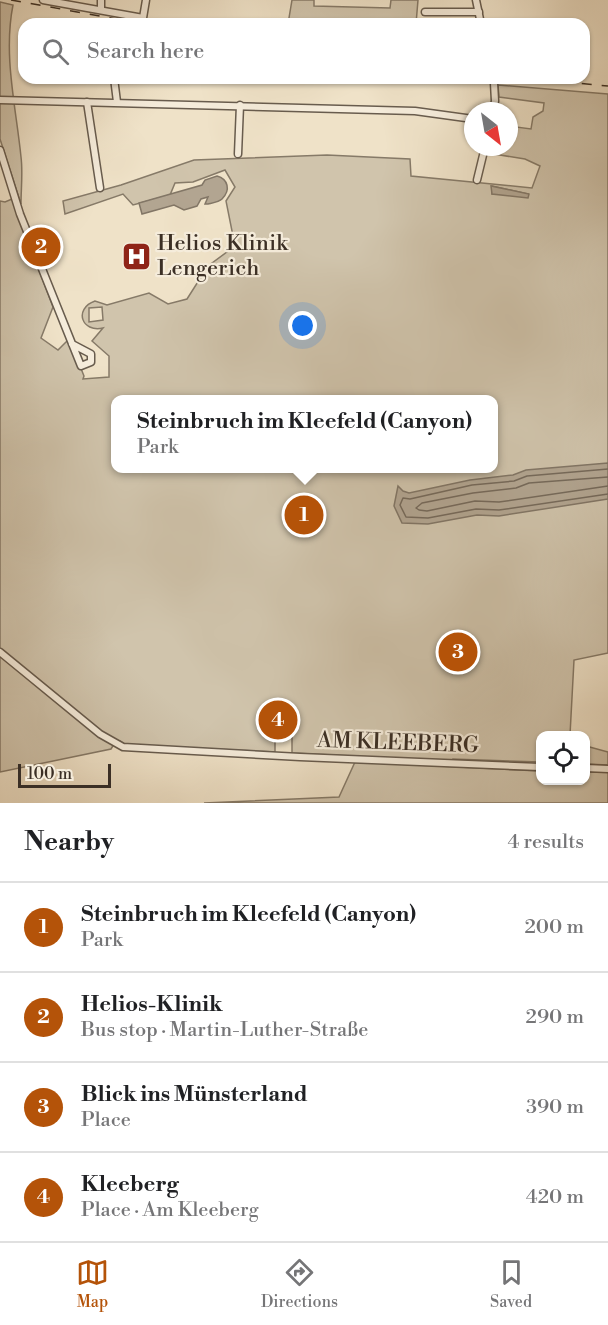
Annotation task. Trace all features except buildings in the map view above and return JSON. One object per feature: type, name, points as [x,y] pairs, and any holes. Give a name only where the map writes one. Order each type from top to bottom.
[{"type":"street","points":[[44,0],[143,18],[146,0]]},
{"type":"street","points":[[101,0],[101,10]]},
{"type":"street","points":[[476,0],[480,18]]},
{"type":"street","points":[[425,12],[478,12]]},
{"type":"street","points":[[115,84],[117,102]]},
{"type":"street","points":[[494,84],[495,102]]},
{"type":"street","points":[[0,100],[415,111],[464,118]]},
{"type":"street","points":[[87,102],[100,188]]},
{"type":"street","points":[[238,154],[240,105]]},
{"type":"street","points":[[0,150],[20,214],[72,344]]},
{"type":"street","points":[[477,180],[483,156]]},
{"type":"street","name":"AM KLEEBERG","points":[[0,652],[100,734],[123,747],[300,757],[536,766]]},
{"type":"street","points":[[590,768],[608,769]]},
{"type":"shaded area","points":[[292,0],[314,0],[314,6],[390,8],[391,0],[418,0],[416,18],[289,18]]},
{"type":"shaded area","points":[[0,2],[13,5],[9,43],[11,81],[22,163],[21,204],[0,139]]},
{"type":"shaded area","points":[[498,85],[608,94],[608,653],[574,660],[570,731],[536,731],[536,762],[453,759],[453,761],[292,753],[292,737],[275,736],[275,752],[126,745],[116,741],[111,749],[0,772],[0,201],[5,202],[12,199],[53,307],[41,338],[58,350],[69,339],[84,376],[83,379],[109,377],[109,356],[92,341],[103,328],[96,329],[85,324],[82,314],[84,309],[95,301],[107,305],[149,293],[168,304],[187,299],[208,266],[235,246],[226,201],[235,187],[225,170],[193,182],[175,183],[170,195],[133,205],[123,194],[65,214],[63,201],[121,185],[194,160],[327,155],[410,159],[411,176],[532,188],[540,166],[525,159],[506,156],[518,156],[518,127],[531,129],[533,117],[543,111],[544,103],[499,97]],"holes":[[[492,186],[528,194],[492,194]],[[102,307],[103,320],[89,322],[89,308]]]},
{"type":"shaded area","points":[[590,747],[608,752],[608,765],[590,764]]},
{"type":"shaded area","points":[[355,762],[536,771],[536,785],[590,785],[590,772],[608,772],[608,803],[204,803],[339,797]]},
{"type":"water","points":[[221,177],[227,185],[225,196],[219,201],[205,204],[208,197],[201,199],[197,206],[184,210],[174,205],[142,214],[139,203],[202,185],[205,180]]},
{"type":"water","points":[[491,186],[529,194],[528,198],[492,194]]},
{"type":"water","points":[[608,463],[608,499],[499,516],[477,515],[428,524],[402,523],[394,506],[398,486],[409,493],[470,480],[513,475],[526,470]]},
{"type":"railway","points":[[11,0],[111,18]]},
{"type":"railway","points":[[586,84],[608,86]]},
{"type":"place","name":"Helios-Klinik","points":[[41,247]]},
{"type":"place","name":"Helios Klinik Lengerich","points":[[136,256]]},
{"type":"place","name":"Steinbruch im Kleefeld (Canyon)","points":[[304,515]]},
{"type":"place","name":"Blick ins Münsterland","points":[[458,652]]},
{"type":"place","name":"Kleeberg","points":[[278,720]]}]
